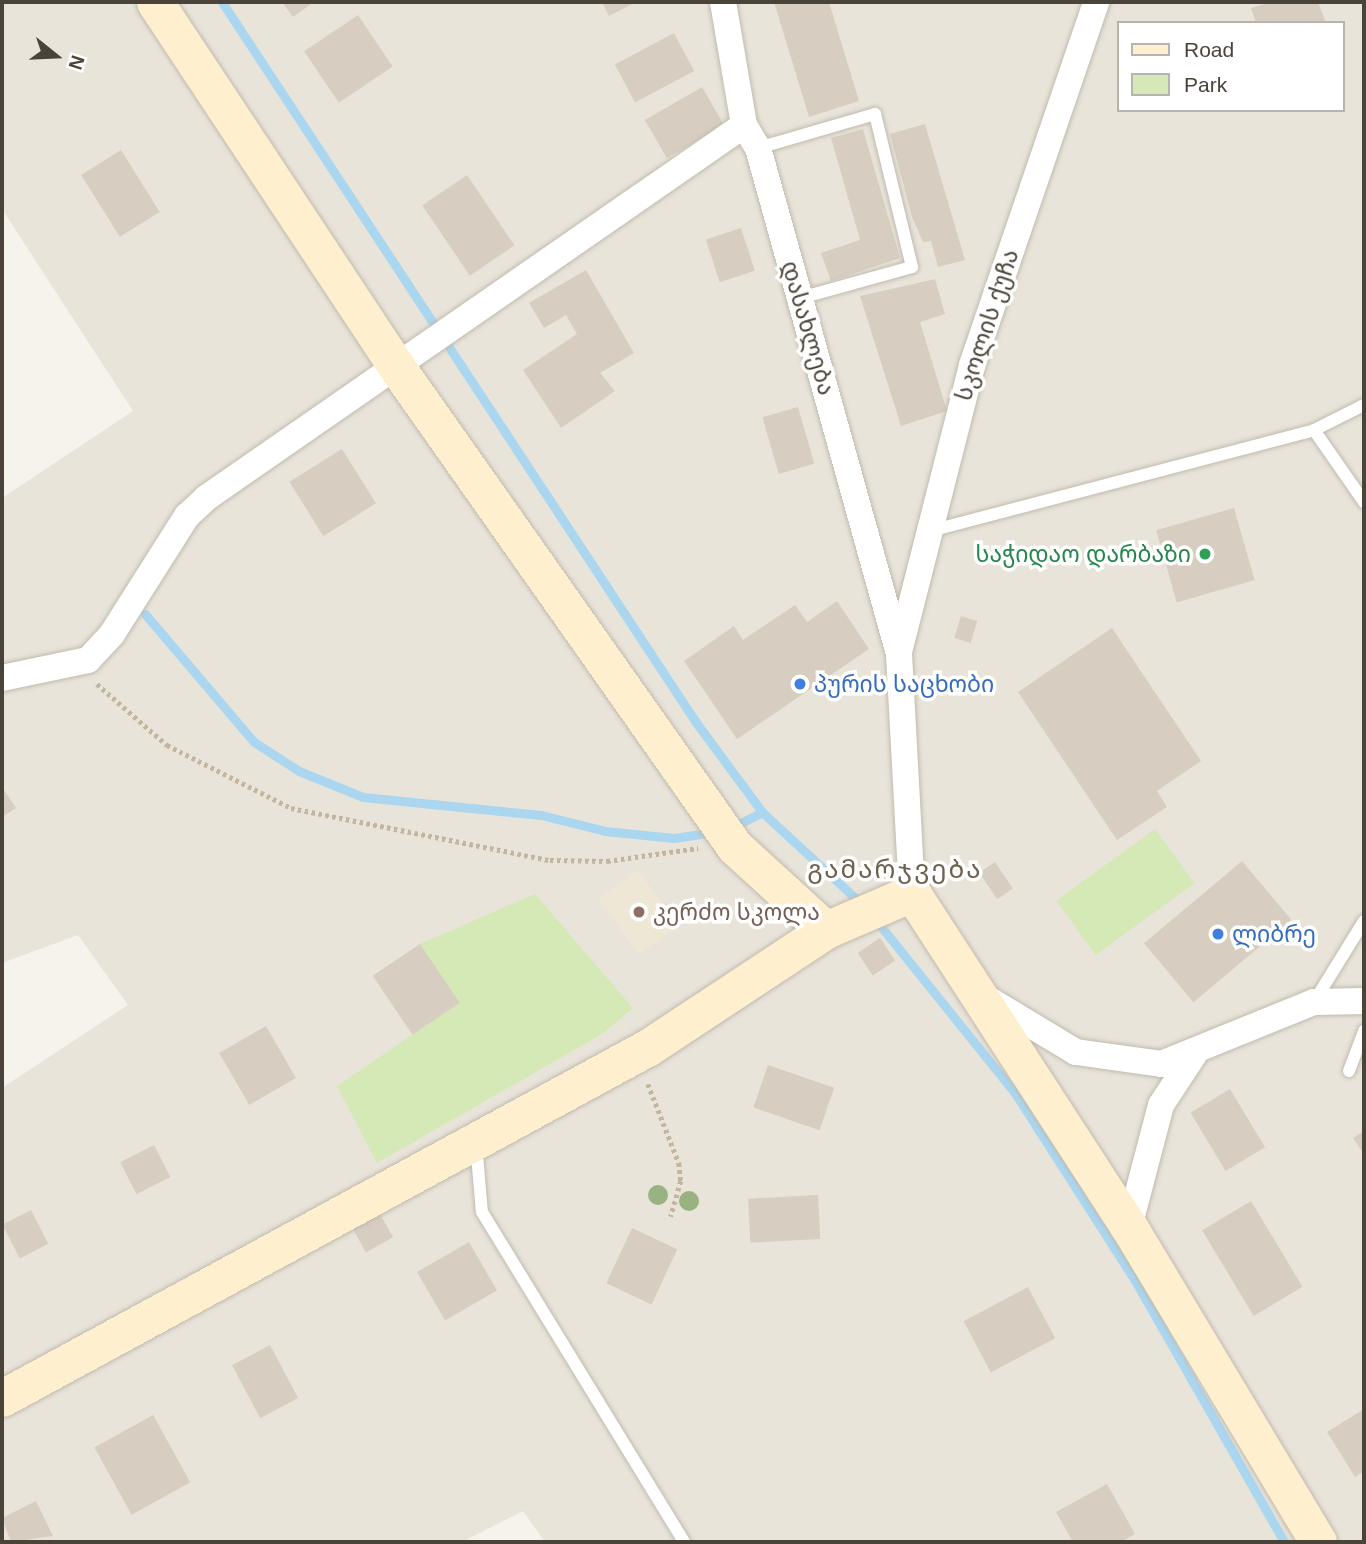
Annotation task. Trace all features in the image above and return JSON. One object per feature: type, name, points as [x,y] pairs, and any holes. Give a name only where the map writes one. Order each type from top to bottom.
[{"type":"street","points":[[155,2],[398,369],[735,847],[826,930]]},
{"type":"street","name":"დასახლება","points":[[723,2],[744,125],[758,148],[899,654]]},
{"type":"street","name":"სკოლის ქუჩა","points":[[899,654],[972,365],[1097,2]]},
{"type":"street","points":[[2,678],[76,665],[112,634],[187,516],[744,125]]},
{"type":"street","points":[[899,654],[912,893],[982,995],[1129,1227],[1318,1542]]},
{"type":"street","points":[[2,1398],[634,1055],[826,930],[912,893]]},
{"type":"street","points":[[982,995],[1076,1052],[1161,1064],[1195,1053],[1314,1002],[1364,1001]]},
{"type":"street","points":[[1129,1227],[1161,1105],[1195,1053]]},
{"type":"lane","points":[[758,148],[875,114],[912,267],[800,298]]},
{"type":"lane","points":[[930,531],[1314,430],[1364,405]]},
{"type":"lane","points":[[1314,430],[1364,502]]},
{"type":"lane","points":[[1314,1002],[1364,920]]},
{"type":"lane","points":[[1349,1071],[1364,1031]]},
{"type":"lane","points":[[476,1141],[482,1212],[684,1542]]},
{"type":"path","points":[[76,665],[167,745],[290,808],[550,860],[607,861],[735,847]]},
{"type":"path","points":[[634,1055],[678,1163],[681,1181],[671,1217]]},
{"type":"shaded area","name":"გამარჯვება","points":[[2,2],[1364,2],[1364,1542],[545,1542],[523,1511],[462,1542],[2,1542],[2,1088],[128,1005],[78,935],[2,963],[2,498],[133,411],[2,209]]},
{"type":"shaded area","name":"კერძო სკოლა","points":[[638,870],[679,926],[639,955],[598,899]]},
{"type":"green space","points":[[1155,829],[1194,883],[1096,955],[1056,901]]},
{"type":"green space","points":[[535,894],[633,1008],[602,1034],[377,1163],[337,1086],[459,1003],[420,944]]},
{"type":"building","points":[[282,2],[314,2],[293,17]]},
{"type":"building","points":[[602,2],[636,2],[609,16]]},
{"type":"building","points":[[774,2],[829,2],[859,101],[809,117]]},
{"type":"building","points":[[1271,2],[1318,2],[1325,21],[1255,21],[1251,8]]},
{"type":"building","points":[[358,15],[393,66],[339,103],[304,51]]},
{"type":"building","points":[[674,33],[694,71],[635,102],[615,64]]},
{"type":"building","points":[[702,87],[724,125],[667,158],[645,120]]},
{"type":"building","points":[[925,124],[965,260],[938,267],[931,241],[923,242],[912,217],[890,134]]},
{"type":"building","points":[[863,129],[900,258],[831,281],[821,253],[860,240],[831,138]]},
{"type":"building","points":[[121,150],[160,212],[120,237],[81,175]]},
{"type":"building","points":[[467,175],[515,245],[470,276],[422,205]]},
{"type":"building","points":[[741,228],[755,271],[720,282],[706,239]]},
{"type":"building","points":[[586,270],[634,353],[600,373],[615,391],[561,428],[523,370],[577,334],[566,315],[544,328],[529,303]]},
{"type":"building","points":[[935,279],[945,314],[920,322],[947,411],[901,426],[860,296]]},
{"type":"building","points":[[798,407],[814,464],[779,474],[762,417]]},
{"type":"building","points":[[342,449],[376,503],[323,536],[289,482]]},
{"type":"building","name":"საჭიდაო დარბაზი","points":[[1234,508],[1255,580],[1177,602],[1156,530]]},
{"type":"building","points":[[837,601],[869,649],[737,739],[684,661],[734,626],[743,640],[795,605],[807,622]]},
{"type":"building","points":[[961,616],[977,621],[971,643],[954,638]]},
{"type":"building","points":[[1112,628],[1201,761],[1157,791],[1167,807],[1117,840],[1018,692]]},
{"type":"building","points":[[2,787],[16,808],[2,817]]},
{"type":"building","name":"ლიბრე","points":[[1242,861],[1291,920],[1193,1002],[1144,943]]},
{"type":"building","points":[[995,862],[1013,889],[997,899],[979,873]]},
{"type":"building","points":[[880,938],[895,960],[873,975],[858,953]]},
{"type":"building","points":[[420,944],[460,1003],[412,1035],[373,976]]},
{"type":"building","points":[[266,1026],[296,1078],[249,1105],[219,1053]]},
{"type":"building","points":[[768,1065],[834,1088],[820,1130],[753,1108]]},
{"type":"building","points":[[1230,1089],[1265,1147],[1226,1171],[1191,1113]]},
{"type":"building","points":[[1364,1131],[1364,1154],[1353,1138]]},
{"type":"building","points":[[154,1145],[170,1177],[136,1194],[120,1162]]},
{"type":"building","points":[[818,1195],[820,1239],[750,1243],[748,1199]]},
{"type":"building","points":[[1251,1201],[1303,1287],[1254,1316],[1202,1230]]},
{"type":"building","points":[[31,1210],[48,1244],[20,1258],[2,1225]]},
{"type":"building","points":[[379,1212],[393,1237],[366,1252],[352,1227]]},
{"type":"building","points":[[632,1228],[677,1249],[652,1304],[606,1283]]},
{"type":"building","points":[[469,1242],[497,1290],[445,1320],[417,1272]]},
{"type":"building","points":[[1028,1287],[1055,1338],[991,1372],[964,1321]]},
{"type":"building","points":[[270,1345],[298,1398],[260,1418],[232,1365]]},
{"type":"building","points":[[1364,1409],[1364,1471],[1355,1477],[1327,1432]]},
{"type":"building","points":[[153,1415],[190,1482],[132,1515],[94,1447]]},
{"type":"building","points":[[1107,1484],[1135,1534],[1121,1542],[1073,1542],[1056,1512]]},
{"type":"building","points":[[36,1501],[53,1536],[11,1542],[2,1518]]},
{"type":"waterway","points":[[222,2],[695,721],[762,812],[864,906]]},
{"type":"waterway","points":[[145,614],[254,742],[299,771],[363,797],[541,815],[605,831],[674,838],[714,832]]},
{"type":"waterway","points":[[731,828],[762,812]]},
{"type":"waterway","points":[[875,919],[1015,1093],[1137,1284],[1284,1542]]},
{"type":"place","name":"საჭიდაო დარბაზი","points":[[1205,554]]},
{"type":"place","name":"პურის საცხობი","points":[[800,684]]},
{"type":"place","name":"კერძო სკოლა","points":[[639,912]]},
{"type":"place","name":"ლიბრე","points":[[1218,934]]},
{"type":"district","name":"გამარჯვება","points":[[895,870]]}]
